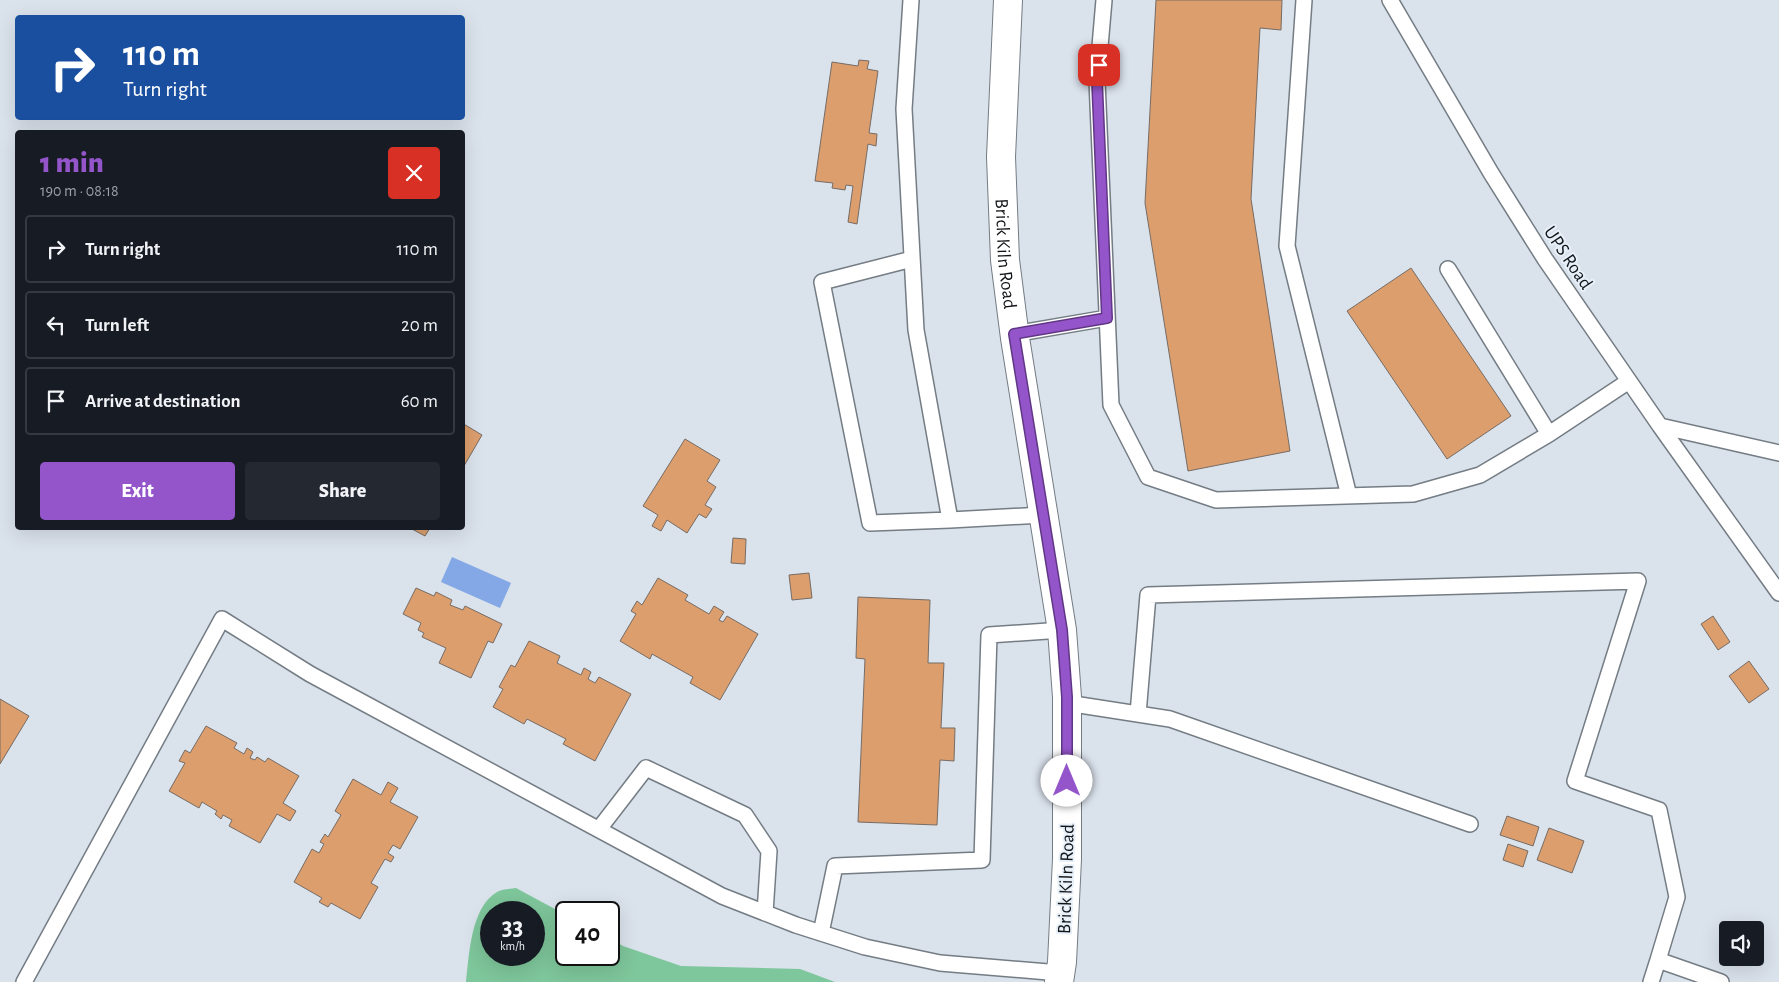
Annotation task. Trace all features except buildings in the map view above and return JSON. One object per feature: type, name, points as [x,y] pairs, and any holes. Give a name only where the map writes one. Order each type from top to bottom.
[{"type":"street","name":"Brick Kiln Road","points":[[1008,0],[1003,76],[1001,157],[1005,260],[1014,334],[1062,630],[1067,703],[1067,859],[1060,978]]},
{"type":"lane","points":[[911,0],[904,109],[916,330],[950,520]]},
{"type":"lane","points":[[1104,0],[1097,81],[1110,405],[1148,477],[1216,500],[1413,494],[1480,475],[1549,434],[1629,381]]},
{"type":"lane","points":[[1304,0],[1287,246],[1349,496]]},
{"type":"lane","name":"UPS Road","points":[[1390,0],[1491,173],[1546,259],[1660,426],[1779,593]]},
{"type":"lane","points":[[912,260],[822,282],[870,523],[1042,515]]},
{"type":"lane","points":[[1448,269],[1549,434]]},
{"type":"lane","points":[[1014,334],[1107,318]]},
{"type":"lane","points":[[1660,426],[1779,453]]},
{"type":"lane","points":[[1138,714],[1148,596],[1638,581],[1575,781],[1659,810],[1677,897],[1651,982]]},
{"type":"lane","points":[[24,982],[222,619],[310,674],[722,896],[821,933],[865,947],[940,964],[1060,978]]},
{"type":"lane","points":[[821,933],[835,866],[982,860],[990,635],[1062,630]]},
{"type":"lane","points":[[1067,703],[1170,719],[1470,824]]},
{"type":"lane","points":[[599,830],[646,768],[746,816],[768,851],[765,913]]},
{"type":"lane","points":[[1658,960],[1722,982]]},
{"type":"green space","points":[[516,888],[540,901],[487,901],[497,892]]},
{"type":"green space","points":[[545,904],[555,909],[555,966],[620,966],[620,944],[681,966],[800,969],[835,982],[466,982],[470,946],[480,913],[480,966],[545,966]]},
{"type":"water","points":[[452,557],[511,583],[500,608],[441,582]]},
{"type":"route","points":[[1067,781],[1067,697],[1062,630],[1014,334],[1107,318],[1097,81],[1099,65]]}]
